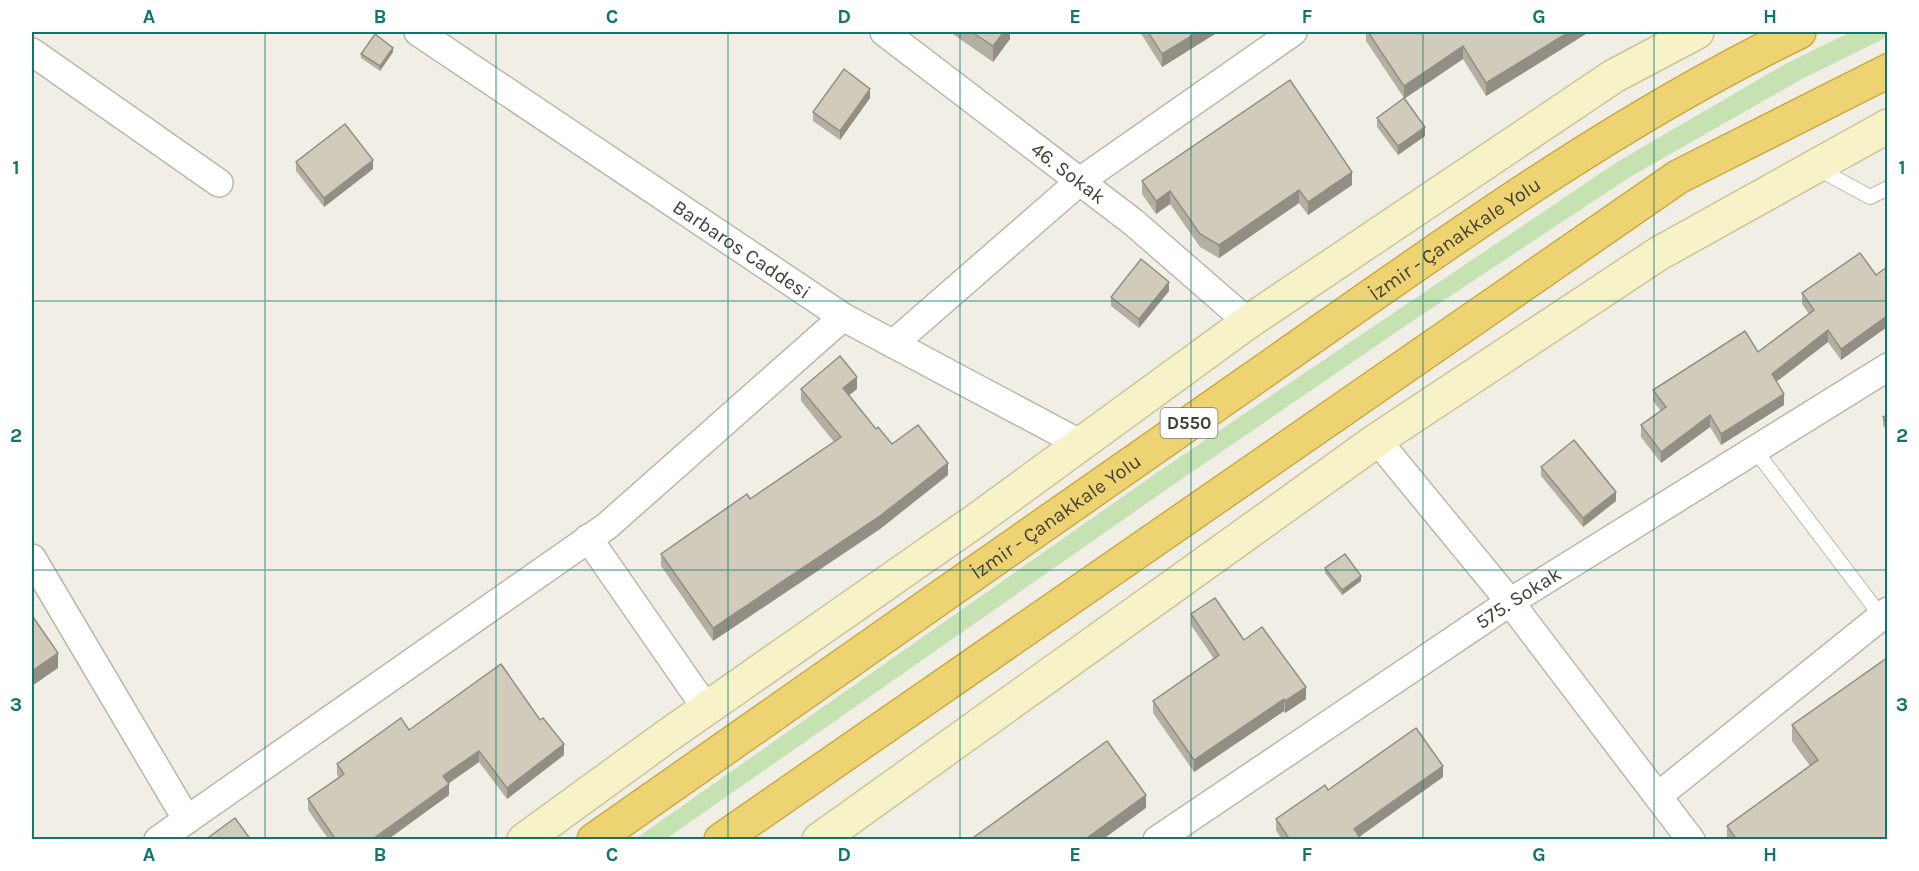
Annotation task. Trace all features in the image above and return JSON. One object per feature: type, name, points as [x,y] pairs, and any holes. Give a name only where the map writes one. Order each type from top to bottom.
[{"type":"highway","name":"İzmir - Çanakkale Yolu","points":[[594,840],[1455,238],[1608,137],[1730,65],[1799,32]]},
{"type":"highway","points":[[721,840],[1678,177],[1887,71]]},
{"type":"main road","points":[[524,840],[706,708],[1081,444],[1248,322],[1614,76],[1697,32]]},
{"type":"main road","points":[[819,840],[1377,440],[1658,254],[1817,168],[1887,126]]},
{"type":"street","name":"Barbaros Caddesi","points":[[418,32],[843,317],[1081,444]]},
{"type":"street","name":"46. Sokak","points":[[884,32],[1133,222],[1248,322]]},
{"type":"street","points":[[893,344],[1080,181],[1293,32]]},
{"type":"street","points":[[32,52],[219,183]]},
{"type":"street","points":[[159,840],[615,518],[843,317]]},
{"type":"street","name":"575. Sokak","points":[[1157,840],[1510,602],[1887,367]]},
{"type":"street","points":[[1377,440],[1510,602],[1658,796],[1681,836]]},
{"type":"street","points":[[588,538],[706,708]]},
{"type":"street","points":[[32,558],[187,820]]},
{"type":"street","points":[[1658,796],[1884,614]]},
{"type":"lane","points":[[1817,168],[1870,197],[1887,188]]},
{"type":"lane","points":[[1755,450],[1884,614]]},
{"type":"green space","points":[[1851,32],[1887,32],[1887,37],[1802,79],[1630,177],[1411,322],[1170,487],[666,839],[635,839],[1155,474],[1617,162],[1785,64]]},
{"type":"building","points":[[972,32],[1004,32],[993,46]]},
{"type":"building","points":[[1148,32],[1198,32],[1162,54]]},
{"type":"building","points":[[1368,32],[1569,32],[1486,83],[1463,46],[1404,86]]},
{"type":"building","points":[[375,34],[393,48],[380,66],[361,54]]},
{"type":"building","points":[[844,69],[870,89],[840,131],[813,112]]},
{"type":"building","points":[[1290,80],[1352,172],[1308,202],[1299,190],[1219,245],[1200,234],[1170,191],[1156,201],[1142,181]]},
{"type":"building","points":[[1404,98],[1425,127],[1398,146],[1377,118]]},
{"type":"building","points":[[345,124],[373,160],[324,198],[296,162]]},
{"type":"building","points":[[1860,253],[1876,275],[1887,267],[1887,316],[1841,349],[1828,330],[1772,374],[1784,394],[1721,434],[1710,415],[1661,452],[1641,425],[1666,407],[1653,390],[1745,331],[1758,352],[1814,310],[1802,293]]},
{"type":"building","points":[[1141,259],[1169,282],[1139,319],[1111,297]]},
{"type":"building","points":[[840,356],[857,377],[843,388],[876,429],[878,427],[892,444],[918,425],[948,463],[880,516],[713,628],[661,554],[747,494],[750,499],[841,437],[801,389]]},
{"type":"building","points":[[1574,440],[1616,492],[1583,518],[1541,467]]},
{"type":"building","points":[[1345,554],[1361,576],[1342,590],[1325,568]]},
{"type":"building","points":[[1215,598],[1244,640],[1262,627],[1306,687],[1285,701],[1284,699],[1194,760],[1153,701],[1219,655],[1191,614]]},
{"type":"building","points":[[32,618],[58,653],[32,671]]},
{"type":"building","points":[[1887,658],[1887,840],[1737,840],[1727,826],[1818,760],[1792,725]]},
{"type":"building","points":[[501,664],[540,720],[543,718],[564,744],[507,788],[479,751],[443,776],[449,784],[373,840],[336,840],[308,799],[344,774],[337,764],[401,718],[409,730]]},
{"type":"building","points":[[1416,728],[1443,766],[1354,829],[1362,840],[1290,840],[1276,819],[1325,785],[1328,790]]},
{"type":"building","points":[[1107,741],[1146,795],[1084,840],[970,840]]},
{"type":"building","points":[[235,818],[251,840],[205,840]]}]
